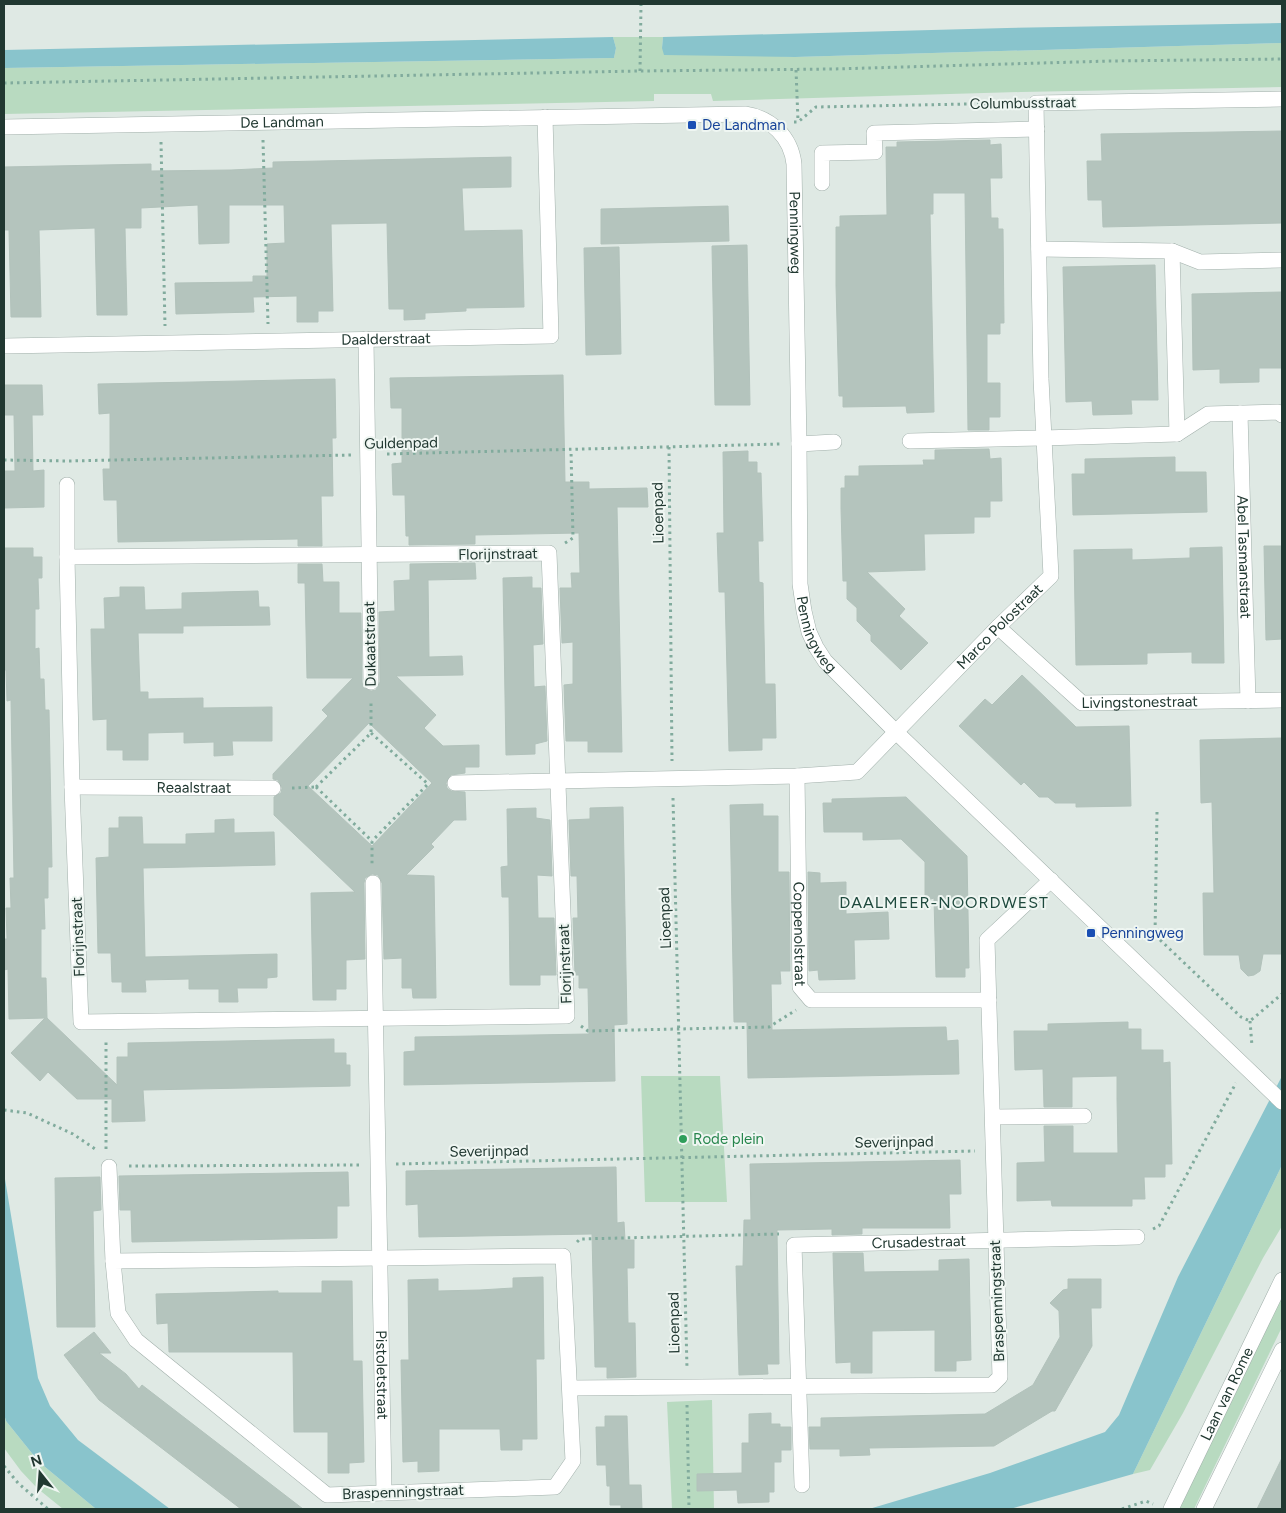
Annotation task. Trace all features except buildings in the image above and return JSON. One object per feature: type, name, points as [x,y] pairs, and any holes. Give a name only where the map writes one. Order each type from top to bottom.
[{"type":"street","name":"Columbusstraat","points":[[1036,103],[1282,99]]},
{"type":"street","name":"Marco Polostraat","points":[[896,732],[998,627],[1051,576],[1043,438],[1036,103]]},
{"type":"street","name":"De Landman","points":[[4,127],[745,114],[756,116],[768,122]]},
{"type":"street","name":"Daalderstraat","points":[[4,346],[551,336],[545,117]]},
{"type":"street","name":"Penningweg","points":[[768,122],[778,130],[788,144],[794,164],[800,584],[809,632],[816,647],[825,660],[896,732],[1282,1102]]},
{"type":"street","name":"Columbusstraat","points":[[822,183],[822,153],[875,152],[874,133],[1037,129]]},
{"type":"street","points":[[1039,249],[1172,251],[1200,262],[1282,260]]},
{"type":"street","points":[[1172,251],[1177,434]]},
{"type":"street","points":[[366,339],[368,555]]},
{"type":"street","points":[[910,441],[1177,434],[1208,414],[1278,412],[1282,415]]},
{"type":"street","name":"Abel Tasmanstraat","points":[[1240,413],[1248,701]]},
{"type":"street","points":[[799,444],[834,442]]},
{"type":"street","name":"Florijnstraat","points":[[67,485],[67,557],[72,787],[81,1022],[376,1020],[566,1016],[549,553],[67,557]]},
{"type":"street","name":"Dukaatstraat","points":[[368,555],[371,682]]},
{"type":"street","name":"Livingstonestraat","points":[[998,627],[1082,703],[1282,700]]},
{"type":"street","points":[[455,784],[797,776],[857,772],[896,732]]},
{"type":"street","name":"Coppenolstraat","points":[[797,776],[800,987],[811,1000],[989,1000]]},
{"type":"street","name":"Reaalstraat","points":[[72,787],[273,788]]},
{"type":"street","name":"Braspenningstraat","points":[[570,1388],[992,1385],[1000,1377],[987,940],[1050,880]]},
{"type":"street","points":[[373,883],[380,1259]]},
{"type":"street","points":[[993,1117],[1084,1116]]},
{"type":"street","name":"Braspenningstraat","points":[[107,1164],[118,1313],[136,1340],[327,1495],[555,1487],[573,1460],[563,1256]]},
{"type":"street","name":"Crusadestraat","points":[[794,1245],[995,1242],[1137,1237]]},
{"type":"street","points":[[794,1245],[802,1484]]},
{"type":"street","points":[[113,1261],[563,1256]]},
{"type":"street","name":"Pistoletstraat","points":[[380,1259],[384,1493]]},
{"type":"street","name":"Laan van Rome","points":[[1166,1508],[1282,1280]]},
{"type":"street","name":"Laan van Rome","points":[[1204,1509],[1282,1350]]},
{"type":"path","points":[[640,70],[641,4]]},
{"type":"path","points":[[4,83],[640,70],[796,70],[1111,61],[1282,59]]},
{"type":"path","points":[[768,122],[798,122],[796,70]]},
{"type":"path","name":"Columbusstraat","points":[[798,122],[816,107],[1036,103]]},
{"type":"path","points":[[262,122],[269,341]]},
{"type":"path","points":[[160,124],[165,343]]},
{"type":"path","name":"Guldenpad","points":[[4,460],[67,461],[367,455],[799,444]]},
{"type":"path","name":"Lioenpad","points":[[669,447],[672,778],[689,1509]]},
{"type":"path","points":[[549,553],[572,538],[571,450]]},
{"type":"path","name":"Dukaatstraat","points":[[371,682],[371,733]]},
{"type":"path","points":[[273,788],[316,788],[372,841],[428,784],[371,733],[316,788]]},
{"type":"path","points":[[1157,812],[1155,935],[1241,1017],[1250,1021],[1282,994]]},
{"type":"path","points":[[566,1016],[588,1031],[769,1027],[811,1000]]},
{"type":"path","points":[[106,1022],[107,1164]]},
{"type":"path","points":[[1137,1237],[1159,1226],[1245,1067]]},
{"type":"path","points":[[4,1110],[27,1113],[73,1134],[98,1152],[107,1164]]},
{"type":"path","name":"Severijnpad","points":[[107,1164],[378,1165],[993,1151]]},
{"type":"path","points":[[563,1256],[580,1239],[784,1234],[794,1245]]},
{"type":"path","points":[[4,1466],[18,1483],[48,1509]]},
{"type":"path","points":[[1122,1509],[1146,1501],[1166,1508]]},
{"type":"green space","points":[[613,37],[663,37],[662,48],[795,57],[1282,43],[1282,87],[713,101],[711,94],[654,94],[654,101],[4,114],[4,68],[614,58],[616,48]]},
{"type":"green space","name":"Rode plein","points":[[641,1076],[720,1076],[727,1202],[645,1202]]},
{"type":"green space","points":[[1282,1165],[1282,1226],[1263,1258],[1183,1413],[1150,1470],[1133,1474]]},
{"type":"green space","points":[[1282,1294],[1282,1327],[1194,1509],[1178,1509]]},
{"type":"green space","points":[[712,1400],[714,1509],[672,1509],[667,1402]]},
{"type":"green space","points":[[4,1414],[6,1421],[39,1462],[96,1509],[63,1509],[37,1488],[21,1471],[4,1448]]},
{"type":"water","points":[[1282,23],[1282,43],[795,57],[664,55],[662,48],[663,37]]},
{"type":"water","points":[[613,37],[616,48],[614,58],[4,68],[4,50]]},
{"type":"water","points":[[1282,1076],[1282,1165],[1133,1474],[1010,1509],[869,1509],[990,1473],[1105,1432],[1119,1415],[1178,1277]]},
{"type":"water","points":[[4,1173],[38,1378],[50,1406],[78,1440],[170,1509],[96,1509],[39,1462],[6,1421],[4,1414]]},
{"type":"place","name":"De Landman","points":[[692,125]]},
{"type":"place","name":"Penningweg","points":[[1091,933]]},
{"type":"place","name":"Rode plein","points":[[683,1139]]},
{"type":"district","name":"DAALMEER-NOORDWEST","points":[[944,902]]}]
